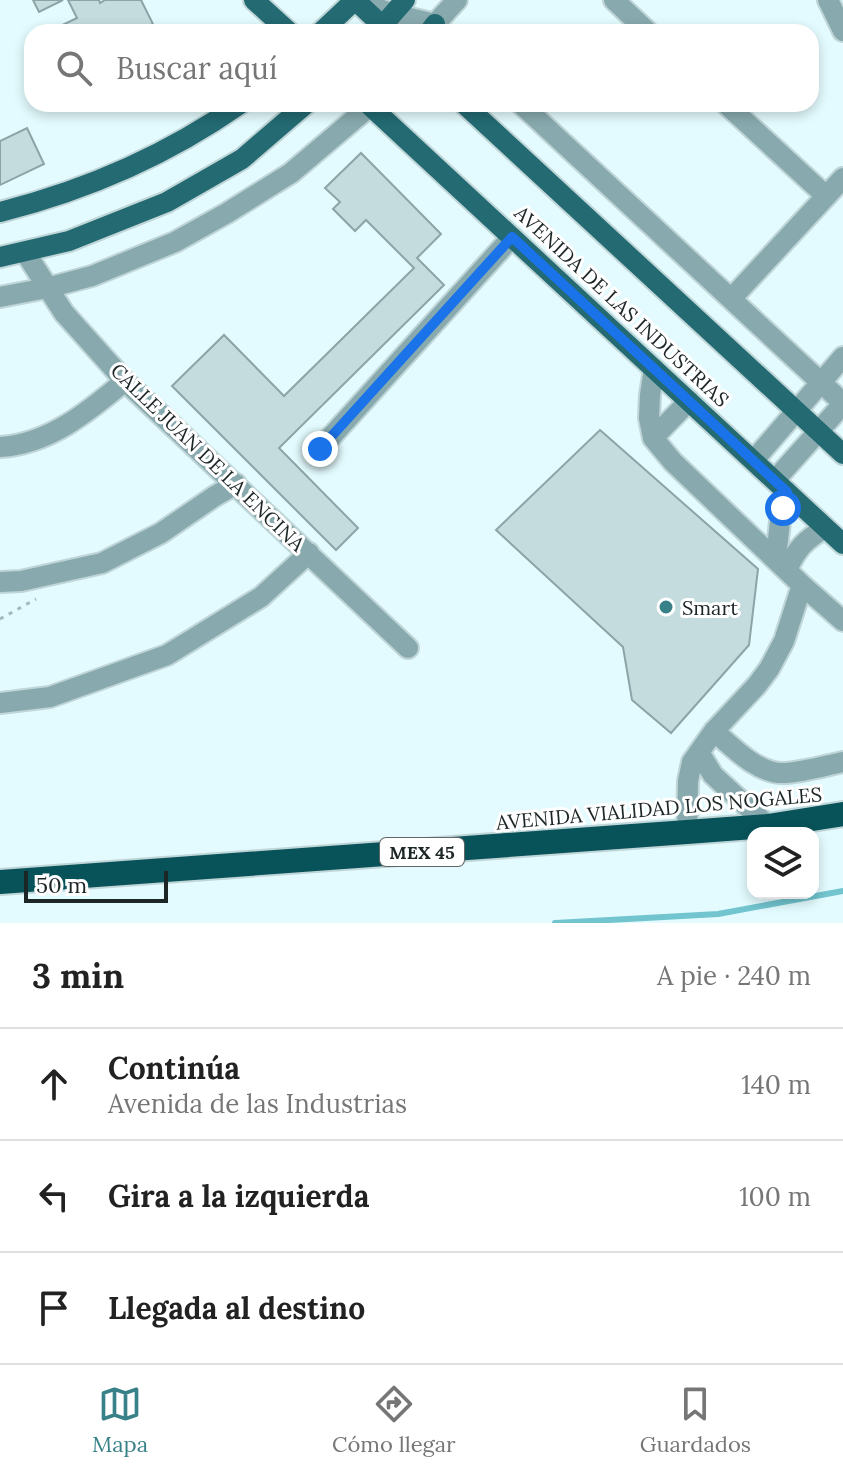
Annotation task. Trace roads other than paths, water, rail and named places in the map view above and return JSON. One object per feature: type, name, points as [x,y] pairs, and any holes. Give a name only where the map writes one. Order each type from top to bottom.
[{"type":"highway","name":"AVENIDA VIALIDAD LOS NOGALES","points":[[0,882],[768,826],[843,814]]},
{"type":"main road","points":[[254,0],[280,24]]},
{"type":"main road","points":[[330,24],[355,0],[389,21]]},
{"type":"main road","points":[[0,212],[55,197],[137,165],[227,112]]},
{"type":"main road","points":[[0,257],[69,241],[167,202],[242,159],[297,112]]},
{"type":"main road","name":"AVENIDA DE LAS INDUSTRIAS","points":[[377,112],[843,544]]},
{"type":"main road","name":"AVENIDA DE LAS INDUSTRIAS","points":[[473,112],[843,454]]},
{"type":"street","points":[[440,24],[457,0]]},
{"type":"street","points":[[614,0],[640,24]]},
{"type":"street","points":[[813,0],[835,15]]},
{"type":"street","points":[[0,297],[92,276],[161,248],[227,213],[291,173],[361,112]]},
{"type":"street","points":[[530,112],[843,403],[781,486],[780,521],[788,571],[784,641],[757,685],[714,731],[690,767],[687,832]]},
{"type":"street","points":[[735,112],[826,196]]},
{"type":"street","points":[[731,299],[843,178]]},
{"type":"street","points":[[320,449],[512,237]]},
{"type":"street","name":"CALLE JUAN DE LA ENCINA","points":[[25,252],[64,313],[125,381],[408,648]]},
{"type":"street","points":[[754,460],[843,357]]},
{"type":"street","points":[[654,369],[649,418],[653,438],[673,462],[843,621]]},
{"type":"street","points":[[0,447],[50,434],[81,417],[125,381]]},
{"type":"street","points":[[653,438],[689,401]]},
{"type":"street","points":[[0,582],[21,581],[102,563],[161,533],[236,484]]},
{"type":"street","points":[[788,571],[794,553],[807,539],[825,528]]},
{"type":"street","points":[[0,703],[50,697],[167,655],[261,597],[309,553]]},
{"type":"street","points":[[714,731],[745,758],[783,774],[843,762]]},
{"type":"street","points":[[699,752],[713,775],[768,826]]},
{"type":"waterway","points":[[555,923],[718,914],[843,891]]},
{"type":"place","name":"Smart","points":[[666,607]]}]
